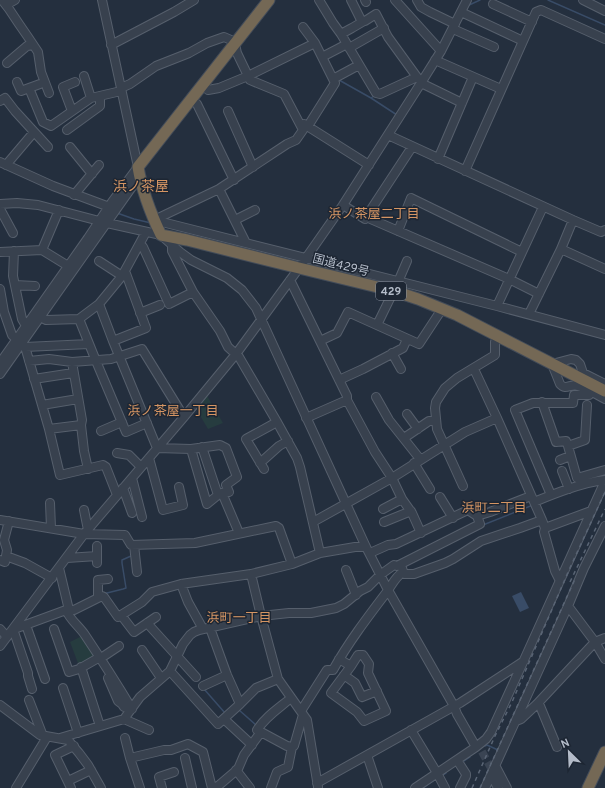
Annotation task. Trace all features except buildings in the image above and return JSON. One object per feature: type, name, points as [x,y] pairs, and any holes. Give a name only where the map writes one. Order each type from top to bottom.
[{"type":"highway","points":[[139,172],[151,160],[208,90],[269,0]]},
{"type":"highway","points":[[157,226],[142,187],[139,172],[236,48],[278,0]]},
{"type":"highway","name":"国道429号","points":[[157,226],[173,241],[303,262],[396,286],[418,299],[457,315],[605,391]]},
{"type":"highway","points":[[588,788],[604,760]]},
{"type":"street","points":[[15,0],[4,3],[38,52],[39,66],[49,93]]},
{"type":"street","points":[[0,374],[40,317],[71,268],[139,172],[102,0]]},
{"type":"street","points":[[319,0],[376,93],[380,94],[421,82]]},
{"type":"street","points":[[351,0],[364,21]]},
{"type":"street","points":[[395,0],[440,51]]},
{"type":"street","points":[[0,646],[86,532],[184,417],[236,354],[261,320],[343,205],[421,82],[437,60],[440,51],[464,8],[474,0]]},
{"type":"street","points":[[583,0],[605,11]]},
{"type":"street","points":[[111,45],[174,12],[189,1]]},
{"type":"street","points":[[421,2],[430,12],[494,47]]},
{"type":"street","points":[[493,4],[532,22]]},
{"type":"street","points":[[464,8],[523,41]]},
{"type":"street","points":[[465,171],[536,12],[541,10],[605,39]]},
{"type":"street","points":[[341,34],[376,14],[388,37],[421,82],[462,103]]},
{"type":"street","points":[[303,27],[315,43],[335,83],[309,126]]},
{"type":"street","points":[[322,57],[384,28]]},
{"type":"street","points":[[29,88],[43,122],[51,126],[91,98],[121,89],[156,66],[188,53],[206,42],[224,37],[231,40],[236,48],[250,80],[284,94],[303,130],[296,140],[220,190],[146,232],[123,274],[99,304],[79,318],[46,320],[40,317]]},
{"type":"street","points":[[208,90],[219,88],[248,76],[315,43]]},
{"type":"street","points":[[7,63],[28,46],[33,45]]},
{"type":"street","points":[[437,60],[502,90]]},
{"type":"street","points":[[333,79],[359,65]]},
{"type":"street","points":[[84,76],[91,98]]},
{"type":"street","points":[[438,159],[473,77]]},
{"type":"street","points":[[17,82],[21,92],[40,84]]},
{"type":"street","points":[[72,111],[63,87],[75,82]]},
{"type":"street","points":[[67,130],[100,106],[100,96]]},
{"type":"street","points":[[0,101],[5,98],[48,147]]},
{"type":"street","points":[[197,104],[234,180]]},
{"type":"street","points":[[228,111],[253,167]]},
{"type":"street","points":[[297,119],[369,165]]},
{"type":"street","points":[[34,132],[3,164],[111,210]]},
{"type":"street","points":[[388,135],[543,207],[602,232],[605,230]]},
{"type":"street","points":[[70,147],[92,174]]},
{"type":"street","points":[[366,217],[412,147]]},
{"type":"street","points":[[74,195],[99,165]]},
{"type":"street","points":[[220,190],[246,243]]},
{"type":"street","points":[[398,231],[411,198],[522,252]]},
{"type":"street","points":[[0,204],[31,204],[146,232]]},
{"type":"street","points":[[343,205],[365,219],[366,217],[539,294]]},
{"type":"street","points":[[498,306],[543,207]]},
{"type":"street","points":[[0,209],[13,234]]},
{"type":"street","points":[[42,250],[59,210]]},
{"type":"street","points":[[235,220],[255,210]]},
{"type":"street","points":[[529,314],[573,220]]},
{"type":"street","points":[[157,226],[246,243],[303,262]]},
{"type":"street","points":[[173,241],[172,251],[193,292],[220,331],[228,347],[239,357],[297,458],[320,553]]},
{"type":"street","points":[[173,241],[180,252],[191,260],[227,278],[242,290],[256,308],[386,588],[455,705],[476,744]]},
{"type":"street","points":[[140,244],[143,247],[169,304],[193,292]]},
{"type":"street","points":[[560,249],[605,269]]},
{"type":"street","points":[[0,252],[42,250],[71,268]]},
{"type":"street","points":[[14,251],[13,276],[22,319],[26,326]]},
{"type":"street","points":[[99,261],[123,274],[146,328],[113,341]]},
{"type":"street","points":[[377,325],[407,261]]},
{"type":"street","points":[[0,363],[21,343],[26,326],[71,268]]},
{"type":"street","points":[[290,280],[340,380],[347,396],[347,400],[375,452],[392,478],[402,499],[411,511],[421,533]]},
{"type":"street","points":[[15,285],[35,286]]},
{"type":"street","points":[[396,286],[498,306],[605,335]]},
{"type":"street","points":[[0,289],[4,312],[4,324],[12,335],[21,343],[29,361],[49,429],[60,475],[103,466],[106,467],[117,495]]},
{"type":"street","points":[[99,304],[157,448]]},
{"type":"street","points":[[140,313],[160,305]]},
{"type":"street","points":[[320,341],[337,333],[348,312],[419,344],[442,309]]},
{"type":"street","points":[[79,318],[126,432],[147,423]]},
{"type":"street","points":[[463,486],[436,428],[436,402],[445,388],[457,378],[495,356],[495,342],[498,336]]},
{"type":"street","points":[[340,380],[403,348],[406,338]]},
{"type":"street","points":[[21,343],[89,344]]},
{"type":"street","points":[[29,361],[49,359],[72,362],[111,360],[119,356],[142,350],[184,417]]},
{"type":"street","points":[[392,354],[401,369]]},
{"type":"street","points":[[560,384],[560,375],[566,371],[566,364],[571,359]]},
{"type":"street","points":[[605,384],[584,373],[580,364],[576,360],[571,359],[552,364],[562,387],[577,385],[605,399]]},
{"type":"street","points":[[72,362],[82,420],[81,425],[84,451],[88,469]]},
{"type":"street","points":[[474,369],[542,520],[555,571],[560,581]]},
{"type":"street","points":[[34,379],[73,373]]},
{"type":"street","points":[[551,495],[515,410],[533,403],[573,403],[574,395],[589,395],[590,391]]},
{"type":"street","points":[[376,397],[389,420],[404,438],[430,488]]},
{"type":"street","points":[[42,405],[78,399]]},
{"type":"street","points":[[306,418],[347,400]]},
{"type":"street","points":[[542,402],[556,442],[566,441],[577,478],[605,470]]},
{"type":"street","points":[[568,446],[586,440],[587,405]]},
{"type":"street","points":[[407,414],[418,429]]},
{"type":"street","points":[[313,522],[392,478],[465,432],[497,418]]},
{"type":"street","points":[[404,438],[429,421],[436,421]]},
{"type":"street","points":[[101,431],[122,422]]},
{"type":"street","points":[[277,422],[246,440],[262,466],[279,446],[288,441]]},
{"type":"street","points":[[49,429],[81,425]]},
{"type":"street","points":[[157,448],[191,449],[220,445],[226,448],[238,477],[226,485],[229,492],[220,494],[207,504],[191,449]]},
{"type":"street","points":[[202,447],[220,494],[239,533]]},
{"type":"street","points":[[117,453],[129,455],[141,467]]},
{"type":"street","points":[[560,460],[570,456]]},
{"type":"street","points":[[149,458],[163,510],[183,505],[179,487]]},
{"type":"street","points":[[562,471],[569,489]]},
{"type":"street","points":[[132,478],[142,517]]},
{"type":"street","points":[[421,786],[438,776],[476,744],[486,739],[491,732],[605,481],[596,481],[534,502],[477,516]]},
{"type":"street","points":[[123,488],[132,513]]},
{"type":"street","points":[[440,497],[453,518]]},
{"type":"street","points":[[383,509],[402,499]]},
{"type":"street","points":[[50,503],[51,528]]},
{"type":"street","points":[[84,510],[86,532]]},
{"type":"street","points":[[120,616],[142,602],[152,592],[181,584],[251,574],[292,564],[320,553],[355,547],[368,550],[388,546],[421,533],[468,510],[477,516],[480,524],[401,567],[397,576],[386,588],[333,670],[327,670],[302,713],[302,718],[294,746],[292,747],[288,767],[277,772],[271,788]]},
{"type":"street","points":[[384,522],[411,511]]},
{"type":"street","points":[[545,528],[591,511]]},
{"type":"street","points":[[0,520],[51,528],[126,535],[131,545],[195,543],[276,526],[279,528],[292,564]]},
{"type":"street","points":[[401,567],[404,574],[414,574],[445,563],[481,541],[542,520]]},
{"type":"street","points":[[9,521],[4,540],[7,550],[3,558],[25,563],[52,578]]},
{"type":"street","points":[[498,788],[494,775],[495,765],[584,568],[605,526]]},
{"type":"street","points":[[134,545],[137,572]]},
{"type":"street","points":[[67,558],[97,560],[97,546]]},
{"type":"street","points":[[60,738],[124,719],[140,697],[170,671],[184,644],[194,632],[261,616],[289,613],[311,613],[336,608],[368,587],[380,575],[394,565],[401,567]]},
{"type":"street","points":[[60,568],[68,614],[83,632],[132,709]]},
{"type":"street","points":[[346,570],[356,595]]},
{"type":"street","points":[[251,574],[278,678],[307,720],[318,786],[367,755],[455,705],[524,660]]},
{"type":"street","points":[[98,596],[98,580],[108,579]]},
{"type":"street","points":[[181,584],[188,602],[206,628],[227,675],[237,707]]},
{"type":"street","points":[[13,629],[27,626],[68,610],[74,610],[98,596],[104,597],[134,632],[156,617]]},
{"type":"street","points":[[568,606],[595,642],[605,659]]},
{"type":"street","points":[[120,616],[133,636]]},
{"type":"street","points":[[147,623],[177,658],[196,677]]},
{"type":"street","points":[[27,626],[45,679]]},
{"type":"street","points":[[0,629],[7,637]]},
{"type":"street","points":[[13,629],[32,688]]},
{"type":"street","points":[[54,630],[69,672],[100,658],[119,646]]},
{"type":"street","points":[[516,721],[521,719],[538,705],[595,642],[605,638]]},
{"type":"street","points":[[142,650],[161,678]]},
{"type":"street","points":[[358,655],[364,655],[369,664],[368,673],[386,712],[364,721],[357,712],[331,693],[344,675],[358,655]]},
{"type":"street","points":[[340,659],[351,666]]},
{"type":"street","points":[[81,667],[100,726]]},
{"type":"street","points":[[170,671],[218,724],[256,688],[278,678]]},
{"type":"street","points":[[203,686],[227,675]]},
{"type":"street","points":[[344,675],[355,683],[362,697],[377,691]]},
{"type":"street","points":[[63,688],[78,733]]},
{"type":"street","points":[[130,758],[164,750],[171,750],[188,744],[203,752],[212,788],[218,786],[238,769],[244,755],[252,745],[260,729],[271,715],[291,698]]},
{"type":"street","points":[[29,700],[45,736]]},
{"type":"street","points":[[0,705],[40,735],[68,740],[80,753],[101,788]]},
{"type":"street","points":[[538,705],[557,747]]},
{"type":"street","points":[[124,719],[149,730]]},
{"type":"street","points":[[224,719],[252,745]]},
{"type":"street","points":[[260,729],[287,746],[292,747]]},
{"type":"street","points":[[411,730],[445,788]]},
{"type":"street","points":[[16,788],[45,736]]},
{"type":"street","points":[[125,738],[140,788]]},
{"type":"street","points":[[74,746],[55,755],[69,785],[91,770]]},
{"type":"street","points":[[367,755],[378,788]]},
{"type":"street","points":[[185,758],[192,788]]},
{"type":"street","points":[[457,760],[466,774],[460,788]]},
{"type":"street","points":[[495,765],[507,788]]},
{"type":"street","points":[[236,770],[250,788]]},
{"type":"street","points":[[162,788],[159,777],[174,772]]},
{"type":"street","points":[[485,788],[494,775]]},
{"type":"street","points":[[494,775],[502,788]]},
{"type":"green space","points":[[206,394],[223,423],[208,429],[195,407]]},
{"type":"green space","points":[[84,635],[98,656],[79,666],[70,642]]},
{"type":"water","points":[[521,592],[529,608],[520,612],[512,596]]},
{"type":"waterway","points":[[467,6],[480,0]]},
{"type":"waterway","points":[[548,0],[605,25]]},
{"type":"waterway","points":[[339,80],[371,98],[374,96]]},
{"type":"waterway","points":[[371,98],[397,115]]},
{"type":"waterway","points":[[117,213],[151,223]]},
{"type":"waterway","points":[[483,525],[533,505]]},
{"type":"waterway","points":[[103,594],[126,588],[122,560],[131,556]]},
{"type":"waterway","points":[[204,689],[225,713]]},
{"type":"waterway","points":[[239,710],[257,726]]},
{"type":"waterway","points":[[485,746],[487,745],[498,750]]},
{"type":"waterway","points":[[464,761],[470,757]]},
{"type":"waterway","points":[[441,776],[446,773]]},
{"type":"waterway","points":[[423,788],[436,779]]},
{"type":"tunnel","points":[[476,741],[495,775]]},
{"type":"railway","points":[[472,788],[512,702],[569,570],[605,492]]},
{"type":"railway","points":[[570,582],[605,509]]},
{"type":"railway","points":[[480,788],[575,579]]},
{"type":"district","name":"浜ノ茶屋","points":[[141,186]]},
{"type":"district","name":"浜ノ茶屋二丁目","points":[[374,213]]},
{"type":"district","name":"浜ノ茶屋一丁目","points":[[173,410]]},
{"type":"district","name":"浜町二丁目","points":[[494,507]]},
{"type":"district","name":"浜町一丁目","points":[[239,617]]}]
